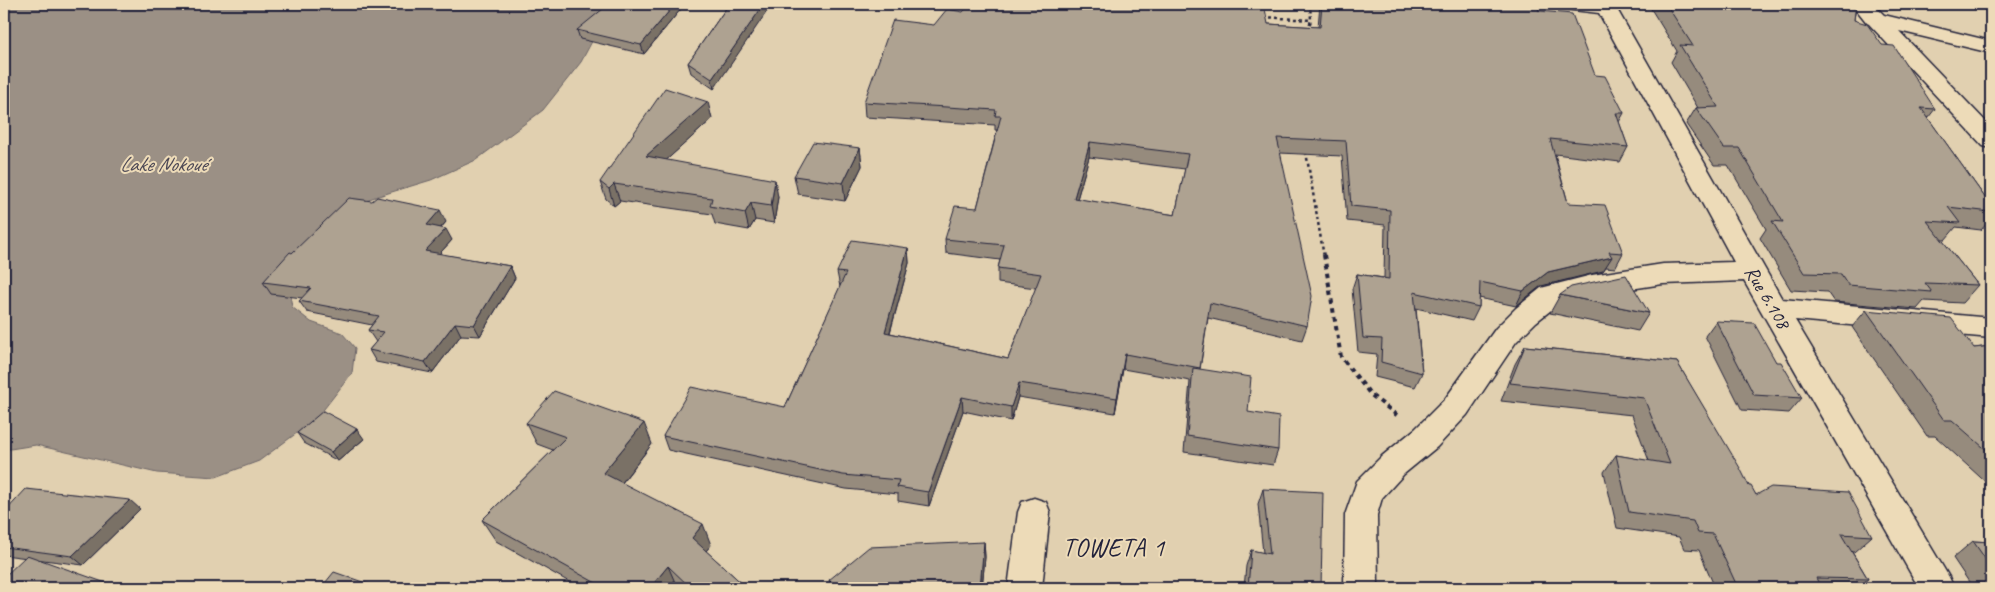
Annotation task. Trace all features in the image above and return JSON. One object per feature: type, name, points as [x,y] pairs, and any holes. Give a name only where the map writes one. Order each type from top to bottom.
[{"type":"street","points":[[1563,4],[1605,6]]},
{"type":"street","name":"Rue 6.108","points":[[1605,6],[1752,271],[1937,588]]},
{"type":"street","points":[[1868,11],[1991,47]]},
{"type":"street","points":[[1868,11],[1991,141]]},
{"type":"street","points":[[1361,588],[1361,515],[1368,491],[1394,464],[1426,438],[1456,407],[1506,335],[1526,315],[1552,295],[1592,285],[1663,274],[1752,271]]},
{"type":"street","points":[[1775,308],[1991,328]]},
{"type":"street","points":[[1025,588],[1034,512]]},
{"type":"path","points":[[1306,37],[1311,20],[1310,4]]},
{"type":"path","points":[[1263,17],[1311,20]]},
{"type":"path","points":[[1305,148],[1340,357],[1371,394],[1426,438]]},
{"type":"water","name":"Lake Nokoué","points":[[4,4],[612,4],[581,62],[543,110],[476,160],[431,180],[372,198],[323,230],[286,270],[292,307],[311,322],[342,333],[355,348],[352,373],[317,418],[259,461],[216,477],[157,473],[36,445],[4,450]]},
{"type":"building","points":[[609,4],[675,4],[641,45],[577,30]]},
{"type":"building","points":[[729,4],[764,4],[712,79],[688,63]]},
{"type":"building","points":[[970,4],[1264,4],[1268,24],[1320,27],[1322,4],[1537,4],[1539,11],[1572,14],[1595,75],[1605,76],[1624,113],[1616,113],[1628,147],[1550,139],[1568,203],[1605,205],[1623,253],[1609,252],[1612,257],[1548,272],[1523,291],[1480,282],[1479,307],[1414,292],[1422,373],[1381,362],[1382,339],[1363,338],[1357,274],[1389,279],[1390,210],[1351,206],[1346,141],[1277,138],[1312,296],[1307,326],[1210,303],[1200,368],[1125,354],[1117,398],[1019,383],[1011,407],[962,397],[928,492],[897,487],[899,480],[843,475],[663,436],[691,387],[785,407],[846,273],[837,272],[852,240],[908,248],[885,332],[1008,359],[1041,274],[998,268],[1004,245],[945,239],[955,206],[977,208],[1001,116],[995,116],[996,110],[864,102],[893,20],[934,25],[947,9],[963,12]],"holes":[[[1090,142],[1188,154],[1175,215],[1074,198]]]},
{"type":"building","points":[[1666,4],[1856,4],[1854,20],[1867,24],[1882,45],[1894,46],[1935,109],[1921,108],[1991,206],[1991,212],[1948,207],[1960,223],[1927,221],[1978,285],[1925,283],[1932,292],[1848,285],[1841,274],[1804,273],[1772,221],[1783,222],[1739,148],[1724,148],[1696,108],[1718,107],[1680,45],[1693,46]]},
{"type":"building","points":[[665,88],[708,102],[646,156],[775,180],[771,206],[751,203],[745,213],[710,206],[712,198],[614,184],[609,189],[600,182]]},
{"type":"building","points":[[813,142],[860,148],[843,183],[794,176]]},
{"type":"building","points":[[377,197],[440,210],[427,225],[446,229],[425,251],[510,266],[474,325],[455,323],[425,362],[369,350],[384,332],[368,330],[379,316],[299,301],[311,288],[263,282],[290,252],[292,253],[349,198],[372,201]]},
{"type":"building","points":[[1626,275],[1649,313],[1560,295],[1571,287]]},
{"type":"building","points":[[1866,310],[1951,318],[1974,348],[1991,346],[1991,454],[1952,420],[1944,420]]},
{"type":"building","points":[[1716,321],[1754,323],[1776,362],[1781,362],[1802,398],[1754,395]]},
{"type":"building","points":[[1525,346],[1677,362],[1756,495],[1771,487],[1848,492],[1872,536],[1841,534],[1868,579],[1816,578],[1821,588],[1738,588],[1713,534],[1698,533],[1693,521],[1629,512],[1616,455],[1670,464],[1644,398],[1510,383]]},
{"type":"building","points":[[1193,368],[1251,377],[1248,412],[1279,417],[1278,450],[1187,436]]},
{"type":"building","points":[[554,391],[644,423],[603,473],[703,524],[692,538],[747,588],[691,588],[668,566],[650,588],[605,588],[482,520],[566,437],[526,423]]},
{"type":"building","points":[[323,411],[357,429],[331,452],[297,433]]},
{"type":"building","points":[[26,489],[130,500],[72,556],[4,547],[4,513]]},
{"type":"building","points":[[1263,489],[1323,492],[1321,588],[1248,588],[1251,550],[1270,554]]},
{"type":"building","points":[[1973,541],[1991,542],[1991,567]]},
{"type":"building","points":[[984,542],[980,588],[837,588],[829,580],[869,547]]},
{"type":"building","points":[[27,555],[120,588],[4,588],[4,577]]},
{"type":"building","points":[[334,572],[377,587],[321,588]]},
{"type":"district","name":"TOWETA 1","points":[[1114,547]]}]
